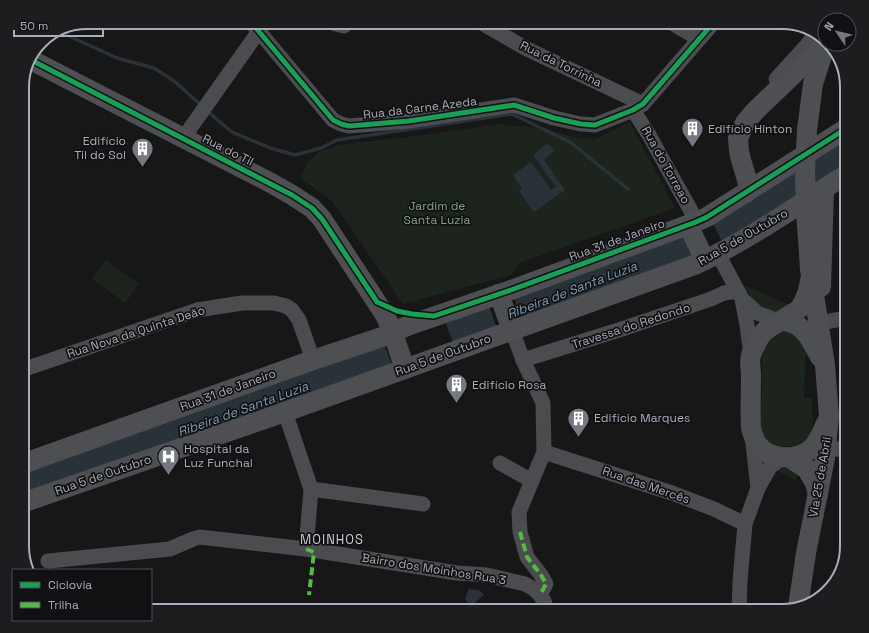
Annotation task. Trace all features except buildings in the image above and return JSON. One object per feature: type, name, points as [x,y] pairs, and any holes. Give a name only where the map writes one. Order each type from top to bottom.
[{"type":"main road","points":[[746,193],[748,183],[740,156],[738,138],[745,123],[817,52]]},
{"type":"main road","name":"Via 25 de Abril","points":[[799,601],[806,552],[825,458],[829,416],[825,365],[811,272],[806,210],[805,170],[813,84],[823,52]]},
{"type":"main road","name":"Rua do Til","points":[[34,62],[286,192],[312,208],[322,219],[387,319],[405,369]]},
{"type":"main road","name":"Rua 31 de Janeiro","points":[[29,461],[393,333],[434,316],[501,298],[695,225],[840,133]]},
{"type":"main road","name":"Rua 5 de Outubro","points":[[29,501],[286,412],[405,369],[511,328],[676,272],[793,209],[840,179]]},
{"type":"main road","name":"Via 25 de Abril","points":[[819,323],[821,314],[824,189]]},
{"type":"main road","points":[[695,225],[709,253]]},
{"type":"main road","points":[[811,272],[810,285],[799,309],[761,334],[750,355],[751,429],[760,447],[770,454],[787,458],[807,470],[815,483],[818,496]]},
{"type":"main road","points":[[501,298],[511,328]]},
{"type":"main road","name":"Rua 31 de Janeiro","points":[[377,302],[397,311],[434,316]]},
{"type":"main road","points":[[783,320],[804,330],[809,336],[825,365]]},
{"type":"main road","points":[[787,458],[801,454],[812,448],[820,438],[829,416]]},
{"type":"street","points":[[184,139],[190,127],[209,102],[253,29]]},
{"type":"street","name":"Rua da Carne Azeda","points":[[257,29],[333,120],[349,126],[409,121],[514,105],[554,118],[580,124],[595,125],[638,107]]},
{"type":"street","name":"Rua da Torrinha","points":[[492,29],[527,49],[638,107]]},
{"type":"street","points":[[682,29],[699,39]]},
{"type":"street","points":[[638,107],[708,29]]},
{"type":"street","points":[[738,138],[736,127],[740,118],[812,38]]},
{"type":"street","name":"Rua do Torreao","points":[[638,107],[650,134],[690,209],[695,225]]},
{"type":"street","points":[[709,253],[722,264],[740,295],[757,313],[773,319],[783,320]]},
{"type":"street","name":"Travessa do Redondo","points":[[523,360],[711,300],[724,294],[740,295]]},
{"type":"street","points":[[740,295],[747,325],[750,355]]},
{"type":"street","name":"Rua Nova da Quinta Deão","points":[[29,368],[197,310],[242,303],[274,303],[286,306],[292,310],[299,320],[313,360]]},
{"type":"street","points":[[819,323],[840,319]]},
{"type":"street","points":[[511,328],[542,403],[544,452],[519,512],[520,532],[526,557],[541,575],[546,584],[540,595]]},
{"type":"street","points":[[286,412],[311,489],[306,548]]},
{"type":"street","points":[[751,429],[758,488]]},
{"type":"street","points":[[826,448],[840,449]]},
{"type":"street","name":"Rua das Mercês","points":[[544,452],[672,492],[714,509],[745,524]]},
{"type":"street","points":[[739,604],[745,524],[758,488],[770,467],[787,458]]},
{"type":"street","points":[[500,463],[532,481]]},
{"type":"street","points":[[311,489],[423,504]]},
{"type":"street","name":"Bairro dos Moinhos Rua 3","points":[[48,561],[170,549],[199,537],[306,548],[457,572],[487,575],[525,584],[534,589],[540,595],[545,604]]},
{"type":"green space","name":"Jardim de Santa Luzia","points":[[630,122],[675,208],[519,263],[511,275],[403,304],[332,201],[300,178],[307,163],[319,152],[339,145],[440,133],[499,124],[545,129],[573,137],[594,140]]},
{"type":"green space","points":[[106,260],[139,284],[125,303],[92,279]]},
{"type":"green space","points":[[744,285],[792,306],[784,310],[774,312],[763,308],[754,300]]},
{"type":"green space","points":[[786,330],[799,336],[806,351],[804,398],[812,398],[812,426],[811,432],[804,441],[788,447],[782,447],[772,445],[762,438],[757,399],[762,398],[762,348],[769,336]]},
{"type":"green space","points":[[789,468],[801,472],[795,481],[777,470]]},
{"type":"water","name":"Ribeira de Santa Luzia","points":[[840,143],[840,168],[742,229],[696,255],[29,493],[29,471],[594,269]]},
{"type":"water","points":[[547,144],[555,150],[544,160],[565,190],[534,212],[519,191],[522,188],[513,175],[531,162],[551,190],[556,187],[533,155]]},
{"type":"water","points":[[469,589],[479,590],[484,595],[473,604],[469,604],[465,599]]},
{"type":"pier","points":[[711,220],[722,241],[696,255],[685,235]]},
{"type":"pier","points":[[514,297],[522,320],[497,329],[489,306]]},
{"type":"pier","points":[[445,321],[454,345],[393,367],[383,342]]},
{"type":"waterway","points":[[63,33],[117,58],[154,68],[174,81],[201,105]]},
{"type":"waterway","points":[[207,111],[232,132],[270,148],[295,155],[321,148],[337,140],[512,114],[570,142],[628,189]]},
{"type":"marked path","points":[[520,532],[527,557],[546,584],[540,595]]},
{"type":"marked path","points":[[306,549],[314,552],[309,595]]},
{"type":"cycle path","points":[[257,29],[333,120],[349,126],[409,121],[514,105],[554,118],[581,124],[595,125],[633,110],[643,104],[708,29]]},
{"type":"cycle path","points":[[34,62],[292,195],[312,208],[322,219],[377,302],[397,311],[434,316],[511,290],[696,222],[707,217],[840,132]]},
{"type":"place","name":"Edifício Hinton","points":[[693,148]]},
{"type":"place","name":"Edifício Til do Sol","points":[[142,168]]},
{"type":"place","name":"Edifício Rosa","points":[[457,404]]},
{"type":"place","name":"Edifício Marques","points":[[579,438]]},
{"type":"place","name":"Hospital da Luz Funchal","points":[[169,476]]},
{"type":"district","name":"MOINHOS","points":[[332,539]]}]
